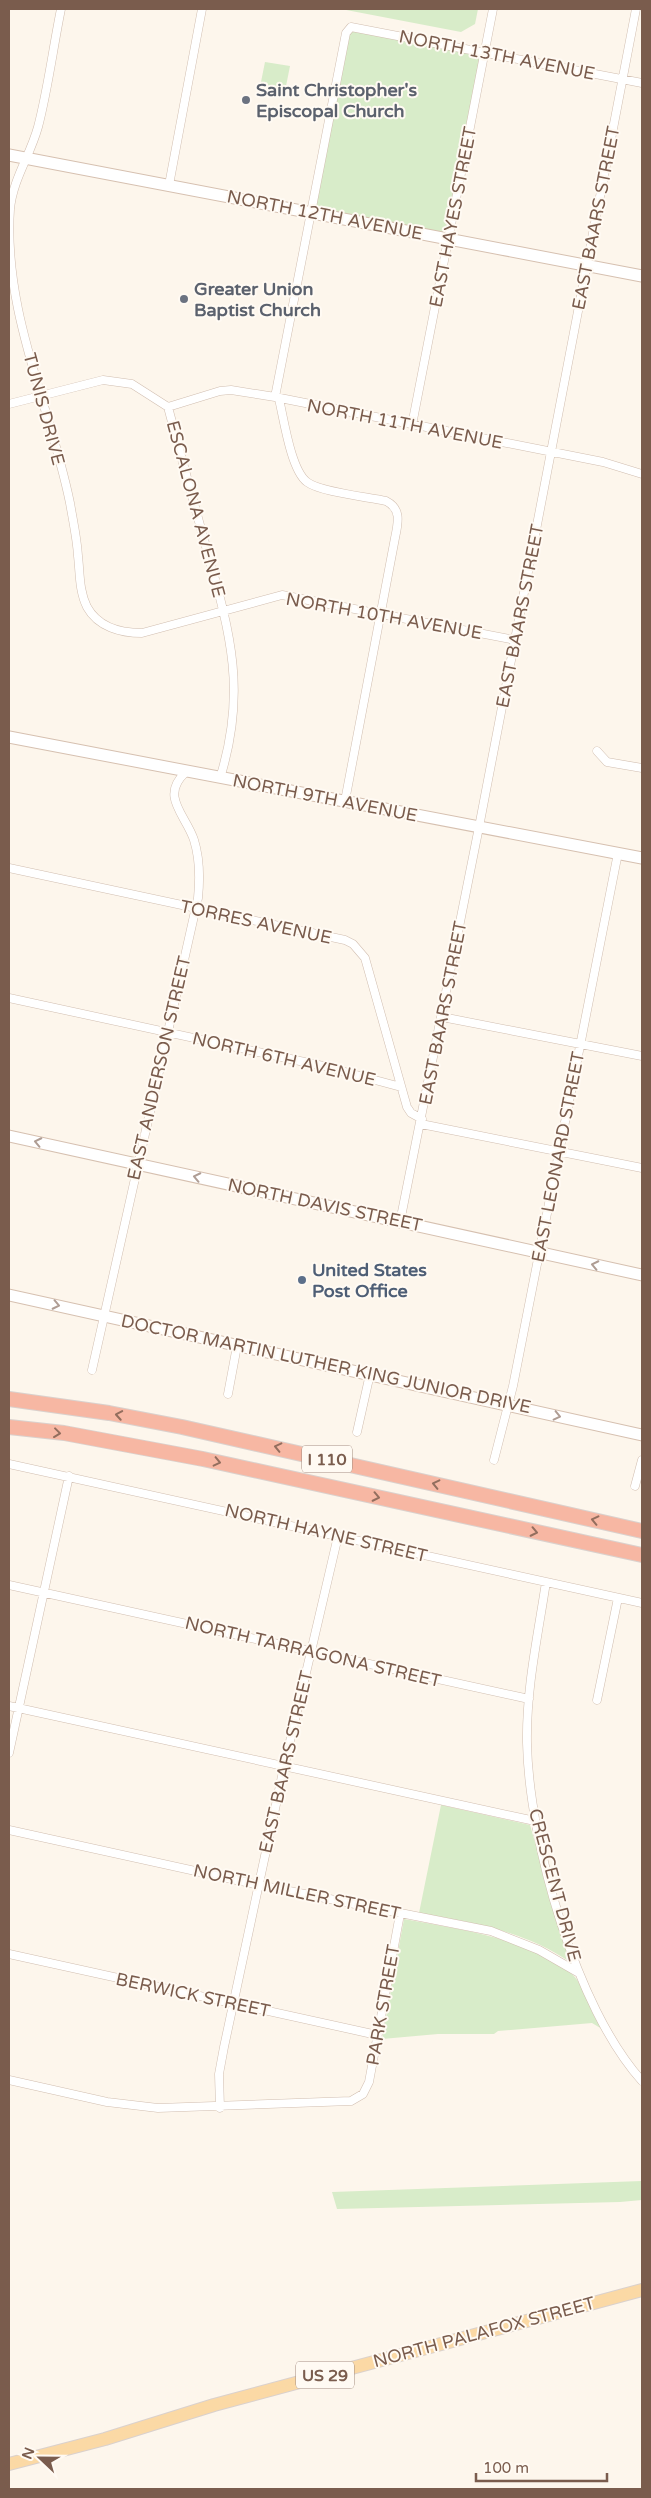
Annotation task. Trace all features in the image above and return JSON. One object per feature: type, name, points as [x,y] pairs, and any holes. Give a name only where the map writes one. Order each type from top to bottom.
[{"type":"highway","name":"I 110","points":[[9,1399],[109,1413],[182,1426],[642,1531]]},
{"type":"highway","name":"I 110","points":[[9,1427],[92,1438],[202,1458],[642,1556]]},
{"type":"main road","name":"NORTH 12TH AVENUE","points":[[9,155],[169,184],[642,276]]},
{"type":"main road","name":"NORTH 9TH AVENUE","points":[[9,737],[642,858]]},
{"type":"main road","name":"NORTH DAVIS STREET","points":[[9,1136],[642,1275]]},
{"type":"main road","name":"DOCTOR MARTIN LUTHER KING JUNIOR DRIVE","points":[[9,1295],[642,1435]]},
{"type":"main road","name":"NORTH PALAFOX STREET","points":[[9,2464],[113,2436],[214,2405],[642,2290]]},
{"type":"street","name":"TUNIS DRIVE","points":[[61,9],[38,127],[14,188],[10,207],[11,258],[20,321],[69,501],[77,540],[81,590],[88,609],[94,617],[112,628],[137,633],[224,611]]},
{"type":"street","points":[[169,184],[202,9]]},
{"type":"street","name":"EAST HAYES STREET","points":[[412,425],[493,9]]},
{"type":"street","name":"EAST BAARS STREET","points":[[400,1222],[422,1122],[480,827],[636,9]]},
{"type":"street","name":"NORTH 13TH AVENUE","points":[[311,213],[346,33],[351,27],[642,83]]},
{"type":"street","points":[[311,213],[277,398],[300,475],[316,487],[390,503],[398,513],[396,538],[345,801]]},
{"type":"street","name":"ESCALONA AVENUE","points":[[9,404],[95,381],[114,380],[138,387],[168,406],[224,611],[234,660],[232,735],[220,778]]},
{"type":"street","name":"NORTH 11TH AVENUE","points":[[168,406],[220,391],[231,390],[602,462],[642,474]]},
{"type":"street","name":"NORTH 10TH AVENUE","points":[[224,611],[282,595],[515,640]]},
{"type":"street","points":[[597,751],[608,762],[642,768]]},
{"type":"street","name":"EAST ANDERSON STREET","points":[[92,1370],[199,887],[197,852],[193,838],[174,797],[177,782],[186,772]]},
{"type":"street","name":"EAST LEONARD STREET","points":[[494,1460],[508,1404],[539,1253],[618,854]]},
{"type":"street","name":"TORRES AVENUE","points":[[9,868],[345,940],[353,944],[365,958],[401,1087]]},
{"type":"street","name":"NORTH 6TH AVENUE","points":[[9,998],[323,1066],[401,1087]]},
{"type":"street","points":[[442,1017],[642,1056]]},
{"type":"street","points":[[401,1087],[411,1113],[422,1122],[558,1152],[642,1168]]},
{"type":"street","points":[[228,1394],[237,1346]]},
{"type":"street","points":[[357,1432],[370,1374]]},
{"type":"street","points":[[635,1486],[642,1460]]},
{"type":"street","name":"NORTH HAYNE STREET","points":[[9,1464],[642,1603]]},
{"type":"street","points":[[9,1753],[69,1476]]},
{"type":"street","name":"EAST BAARS STREET","points":[[220,2108],[220,2074],[234,2004],[284,1767],[338,1536]]},
{"type":"street","name":"CRESCENT DRIVE","points":[[546,1582],[529,1699],[527,1744],[535,1821],[578,1973],[629,2066],[642,2081]]},
{"type":"street","name":"NORTH TARRAGONA STREET","points":[[9,1585],[529,1699]]},
{"type":"street","points":[[597,1700],[618,1598]]},
{"type":"street","points":[[9,1706],[535,1821]]},
{"type":"street","name":"NORTH MILLER STREET","points":[[9,1830],[259,1885],[467,1926],[514,1939],[539,1950],[578,1973]]},
{"type":"street","name":"PARK STREET","points":[[220,2108],[345,2102],[358,2098],[363,2094],[369,2082],[400,1914]]},
{"type":"street","name":"BERWICK STREET","points":[[9,1954],[377,2035]]},
{"type":"street","points":[[9,2080],[127,2105],[158,2108],[220,2108]]},
{"type":"green space","points":[[341,9],[478,9],[475,24],[461,32]]},
{"type":"green space","points":[[348,29],[485,53],[449,239],[311,213]]},
{"type":"green space","points":[[265,62],[290,66],[285,91],[260,87]]},
{"type":"green space","points":[[441,1805],[530,1825],[570,1962],[552,1951],[516,1935],[478,1924],[419,1913]]},
{"type":"green space","points":[[404,1919],[493,1937],[536,1952],[556,1962],[576,1979],[602,2029],[592,2023],[498,2031],[494,2034],[438,2034],[382,2039]]},
{"type":"green space","points":[[642,2181],[642,2200],[620,2202],[337,2209],[332,2192]]},
{"type":"place","name":"Saint Christopher's Episcopal Church","points":[[246,100]]},
{"type":"place","name":"Greater Union Baptist Church","points":[[184,299]]},
{"type":"place","name":"United States Post Office","points":[[302,1280]]}]
